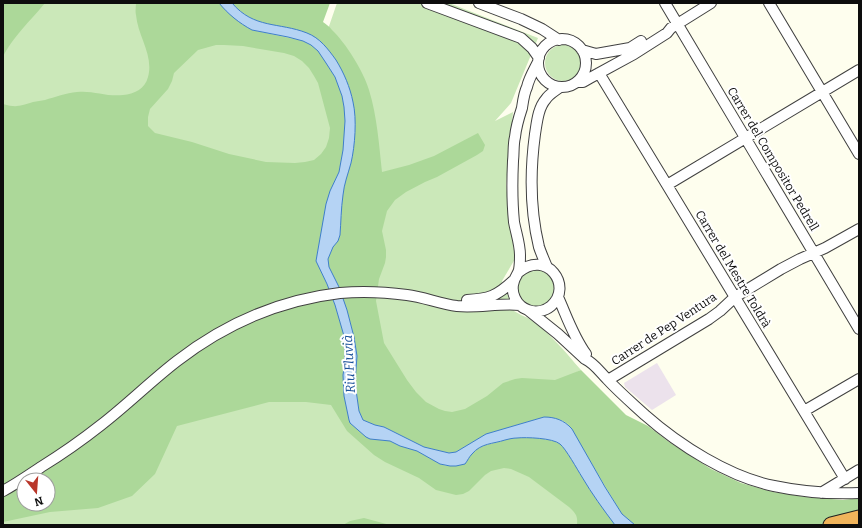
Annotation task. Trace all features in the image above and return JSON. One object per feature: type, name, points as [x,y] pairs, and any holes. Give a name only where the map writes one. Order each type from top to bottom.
[{"type":"highway","points":[[831,525],[859,518]]},
{"type":"street","points":[[427,3],[521,38],[532,48],[539,60],[541,74],[544,79],[554,86],[569,86],[581,79],[586,70],[586,60],[579,46],[570,40],[564,39],[553,41],[544,48],[541,53],[539,60],[527,86],[515,138],[512,186],[514,222],[520,254],[519,272]]},
{"type":"street","points":[[479,3],[521,19],[542,29],[559,40]]},
{"type":"street","name":"Carrer del Compositor Pedrell","points":[[665,3],[674,26],[745,138],[859,329]]},
{"type":"street","points":[[577,82],[583,82],[634,54],[667,33],[674,26],[711,3]]},
{"type":"street","points":[[769,3],[859,154]]},
{"type":"street","points":[[582,50],[596,54],[630,48],[664,26],[674,26]]},
{"type":"street","points":[[667,186],[859,70]]},
{"type":"street","name":"Carrer del Mestre Toldrà","points":[[600,73],[845,478]]},
{"type":"street","points":[[546,267],[534,220],[531,190],[532,153],[537,120],[543,104],[546,99],[560,87]]},
{"type":"street","name":"Carrer de Pep Ventura","points":[[608,380],[709,319],[735,297],[781,269],[835,243],[859,229]]},
{"type":"street","points":[[3,491],[72,448],[102,425],[177,361],[199,345],[255,314],[292,302],[329,294],[358,292],[379,292],[407,295],[443,304],[458,306],[470,307],[502,304],[540,311],[550,306],[558,297],[558,280],[551,270],[535,264],[524,268],[519,272],[513,281],[501,292],[496,294],[483,298],[464,300],[430,300]]},
{"type":"street","points":[[513,281],[512,288],[516,300],[558,334],[585,359],[590,361]]},
{"type":"street","points":[[558,297],[570,328],[590,361],[608,380],[662,430],[698,454],[733,472],[774,486],[820,493],[859,493]]},
{"type":"street","points":[[804,411],[859,379]]},
{"type":"street","points":[[820,493],[859,470]]},
{"type":"shaded area","points":[[657,363],[676,395],[652,410],[625,387],[624,383]]},
{"type":"green space","points":[[3,3],[235,3],[327,32],[337,3],[449,3],[538,38],[511,103],[495,121],[513,112],[506,185],[515,259],[502,281],[514,311],[528,318],[543,329],[581,370],[575,373],[590,402],[743,496],[859,506],[859,525],[3,525]]},
{"type":"green space","points":[[3,3],[45,3],[16,36],[3,57]]},
{"type":"green space","points":[[136,3],[219,3],[226,11],[252,30],[303,41],[314,47],[335,77],[342,96],[344,107],[345,121],[343,150],[339,172],[330,191],[316,261],[335,305],[344,336],[344,396],[350,423],[366,437],[390,441],[400,446],[417,451],[446,466],[465,464],[473,453],[479,448],[510,439],[533,438],[552,440],[560,444],[565,450],[615,525],[575,525],[577,524],[576,516],[569,507],[529,477],[511,469],[504,468],[491,471],[469,491],[463,494],[456,495],[436,490],[419,478],[385,462],[374,455],[347,431],[331,405],[306,402],[269,402],[177,426],[155,474],[132,496],[98,508],[56,512],[56,472],[16,472],[16,512],[50,512],[3,522],[3,104],[18,106],[77,92],[123,95],[142,88],[147,81],[149,61],[137,23]],"holes":[[[216,45],[243,46],[294,56],[309,68],[318,83],[330,128],[326,147],[314,160],[295,163],[266,162],[229,154],[192,142],[155,133],[148,126],[150,109],[168,89],[174,73],[198,50]]]},
{"type":"green space","points":[[232,3],[330,3],[323,22],[337,35],[348,50],[359,66],[367,83],[376,120],[382,172],[409,165],[434,156],[478,133],[485,145],[483,151],[477,155],[406,192],[395,200],[387,211],[382,231],[386,257],[379,279],[376,301],[384,343],[407,380],[426,402],[439,409],[452,412],[465,409],[487,396],[503,383],[515,379],[555,380],[581,370],[626,415],[648,426],[669,442],[711,469],[741,483],[773,492],[806,497],[843,500],[859,498],[859,525],[635,525],[622,514],[568,424],[562,420],[544,417],[486,434],[456,452],[449,453],[424,447],[384,427],[363,420],[359,411],[355,383],[357,356],[354,337],[347,310],[328,267],[328,259],[340,235],[345,183],[354,147],[355,116],[349,86],[343,72],[325,46],[253,19]]},
{"type":"green space","points":[[563,45],[573,48],[578,53],[581,63],[578,73],[573,78],[563,81],[553,78],[548,73],[545,63],[548,53],[553,48]]},
{"type":"green space","points":[[540,270],[549,275],[553,281],[553,295],[549,301],[540,306],[532,306],[523,301],[519,295],[518,284],[523,275],[529,271]]},
{"type":"green space","points":[[364,518],[390,525],[343,525],[350,521]]},
{"type":"water","name":"Riu Fluvià","points":[[219,3],[232,3],[240,11],[258,21],[312,35],[327,48],[336,60],[348,86],[353,102],[355,116],[354,149],[345,183],[340,235],[328,259],[329,267],[339,287],[347,310],[354,337],[357,356],[355,383],[359,411],[363,420],[384,427],[424,447],[449,453],[456,452],[486,434],[544,417],[559,420],[566,423],[572,429],[622,514],[635,525],[615,525],[565,450],[560,444],[552,440],[514,438],[487,444],[476,450],[465,464],[450,466],[440,464],[417,451],[400,446],[390,441],[370,439],[350,423],[344,396],[344,336],[335,305],[316,261],[326,204],[339,172],[343,150],[345,121],[342,96],[335,77],[318,51],[311,45],[288,37],[252,30],[234,18]]}]
